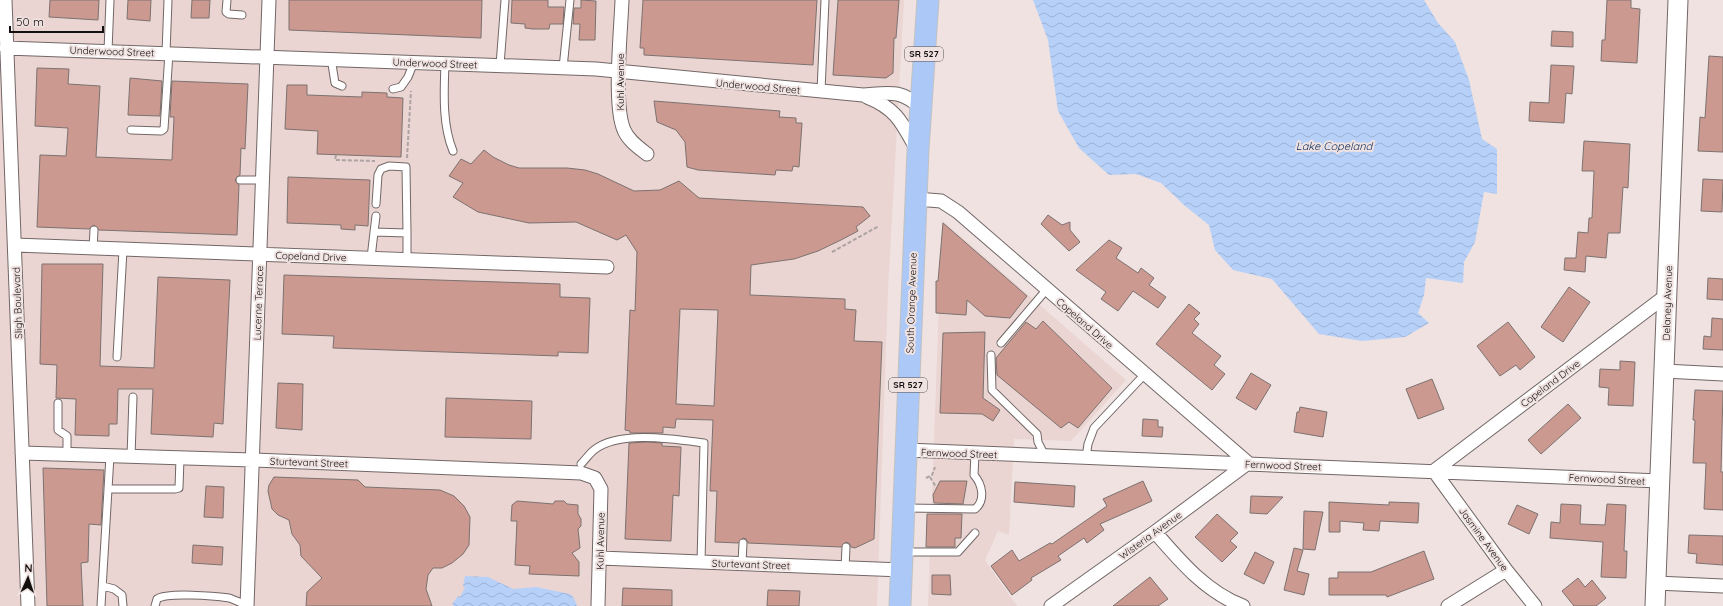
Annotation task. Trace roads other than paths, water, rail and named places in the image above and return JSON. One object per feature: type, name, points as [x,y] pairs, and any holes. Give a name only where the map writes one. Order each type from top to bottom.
[{"type":"main road","name":"South Orange Avenue","points":[[900,606],[918,150],[928,0]]},
{"type":"street","name":"Sligh Boulevard","points":[[5,0],[28,606]]},
{"type":"street","name":"Lucerne Terrace","points":[[247,606],[269,0]]},
{"type":"street","name":"Kuhl Avenue","points":[[622,0],[619,108],[624,130],[636,145],[647,154]]},
{"type":"street","name":"Delaney Avenue","points":[[1655,606],[1678,0]]},
{"type":"street","name":"Underwood Street","points":[[6,48],[331,58],[563,68],[863,95],[896,93],[910,98],[921,108]]},
{"type":"street","name":"Underwood Street","points":[[863,95],[880,102],[894,113],[918,150]]},
{"type":"street","name":"Copeland Drive","points":[[916,199],[936,200],[950,207],[1248,463]]},
{"type":"street","name":"Copeland Drive","points":[[15,245],[607,267]]},
{"type":"street","name":"Copeland Drive","points":[[1434,471],[1667,295]]},
{"type":"street","points":[[1664,371],[1723,374]]},
{"type":"street","name":"Fernwood Street","points":[[906,450],[1660,481]]},
{"type":"street","name":"Sturtevant Street","points":[[22,453],[252,460],[581,473],[595,478]]},
{"type":"street","name":"Wisteria Avenue","points":[[1051,606],[1156,532],[1248,463]]},
{"type":"street","name":"Jasmine Avenue","points":[[1434,471],[1506,570],[1535,606]]},
{"type":"street","name":"Kuhl Avenue","points":[[595,478],[601,489],[598,606]]},
{"type":"street","points":[[1156,532],[1190,571],[1213,589],[1243,606]]},
{"type":"street","name":"Sturtevant Street","points":[[600,558],[845,568],[902,561]]},
{"type":"street","points":[[1448,606],[1506,570]]},
{"type":"street","points":[[1656,583],[1723,586]]},
{"type":"lane","points":[[108,51],[110,0]]},
{"type":"lane","points":[[131,130],[161,131],[164,129],[168,0]]},
{"type":"lane","points":[[227,0],[226,12],[229,14],[242,15]]},
{"type":"lane","points":[[500,65],[505,0]]},
{"type":"lane","points":[[563,68],[570,0]]},
{"type":"lane","points":[[821,91],[825,0]]},
{"type":"lane","points":[[331,58],[335,83],[342,86]]},
{"type":"lane","points":[[393,89],[401,87],[408,77],[414,62]]},
{"type":"lane","points":[[445,63],[446,121],[449,140],[453,151]]},
{"type":"lane","points":[[376,204],[378,175],[381,169],[389,166],[406,167],[408,259]]},
{"type":"lane","points":[[240,180],[262,180]]},
{"type":"lane","points":[[371,258],[376,216]]},
{"type":"lane","points":[[93,248],[94,230]]},
{"type":"lane","points":[[374,232],[407,232]]},
{"type":"lane","points":[[117,357],[123,250]]},
{"type":"lane","points":[[1001,343],[1047,289]]},
{"type":"lane","points":[[991,355],[992,390],[1037,434],[1038,442],[1045,456]]},
{"type":"lane","points":[[1086,458],[1088,444],[1094,428],[1144,375]]},
{"type":"lane","points":[[131,456],[133,397]]},
{"type":"lane","points":[[58,403],[58,430],[67,436],[67,455]]},
{"type":"lane","points":[[581,464],[594,450],[607,443],[630,438],[670,438],[704,442],[701,562]]},
{"type":"lane","points":[[904,508],[975,509],[981,500],[982,488],[980,482],[974,475],[975,453]]},
{"type":"lane","points":[[101,606],[110,456]]},
{"type":"lane","points":[[108,489],[179,488],[180,458]]},
{"type":"lane","points":[[902,561],[958,552],[975,533]]},
{"type":"lane","points":[[742,563],[743,543]]},
{"type":"lane","points":[[845,568],[846,547]]},
{"type":"lane","points":[[103,586],[114,589],[122,595],[123,606]]},
{"type":"lane","points":[[155,606],[157,599],[162,596],[175,594],[229,598],[247,606]]},
{"type":"water","name":"Lake Copeland","points":[[1033,0],[1424,0],[1438,23],[1455,42],[1469,80],[1482,139],[1497,149],[1497,194],[1484,192],[1475,242],[1464,262],[1463,283],[1426,278],[1424,295],[1418,313],[1429,323],[1405,337],[1362,341],[1319,334],[1272,279],[1233,270],[1215,250],[1209,225],[1185,206],[1161,183],[1136,174],[1109,175],[1079,148],[1058,111],[1048,40]]},
{"type":"water","points":[[465,576],[488,577],[513,589],[536,587],[570,594],[574,598],[577,606],[454,606],[452,604],[458,596],[460,597],[465,587],[463,586]]}]
